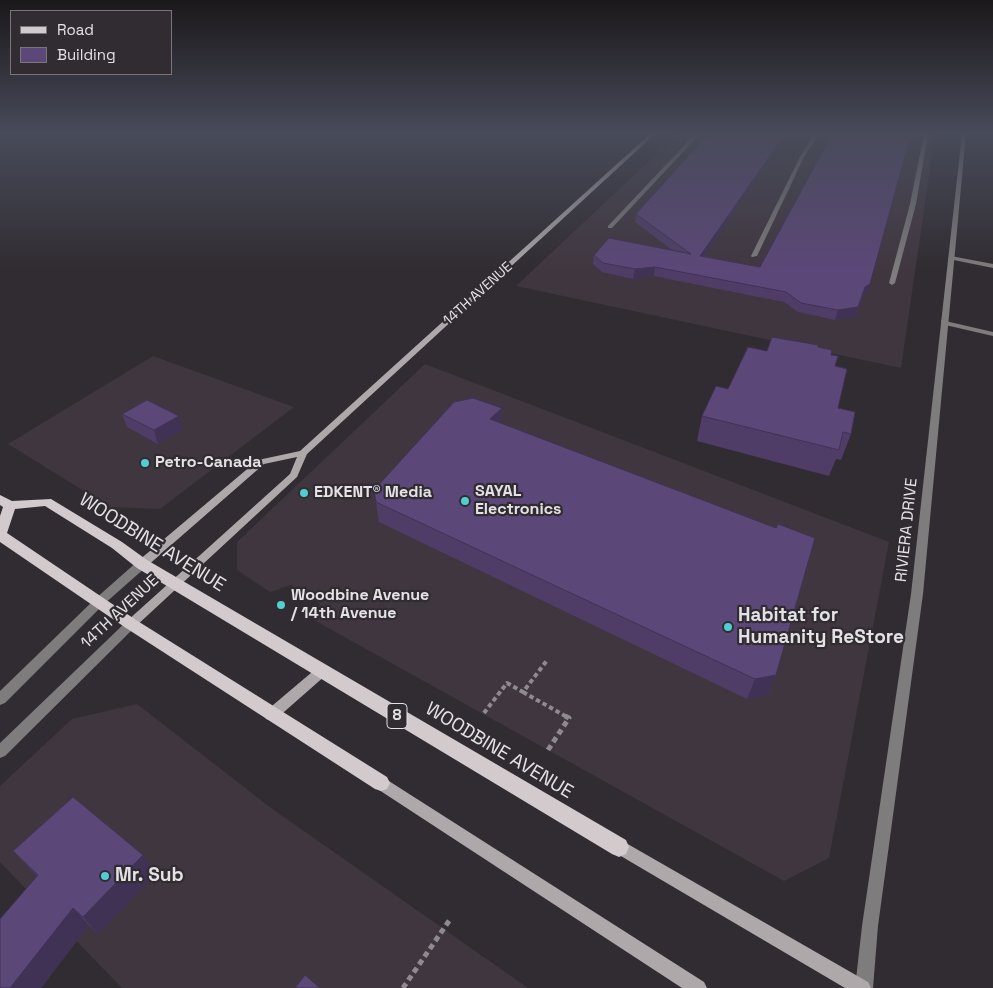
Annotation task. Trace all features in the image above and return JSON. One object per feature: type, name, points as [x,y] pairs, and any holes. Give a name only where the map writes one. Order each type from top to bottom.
[{"type":"main road","name":"14TH AVENUE","points":[[131,624],[294,474],[303,453],[602,180]]},
{"type":"main road","name":"14TH AVENUE","points":[[142,564],[261,462],[303,453]]},
{"type":"main road","name":"WOODBINE AVENUE","points":[[698,988],[381,783],[271,715],[131,624],[0,535],[5,502],[47,502],[117,545],[142,564],[619,847],[863,988]]},
{"type":"main road","points":[[271,715],[322,671]]},
{"type":"street","points":[[610,227],[654,180]]},
{"type":"street","points":[[754,256],[791,180]]},
{"type":"street","points":[[892,283],[917,180]]},
{"type":"street","name":"RIVIERA DRIVE","points":[[863,988],[917,594],[959,180]]},
{"type":"street","points":[[951,258],[993,266]]},
{"type":"street","points":[[944,322],[993,334]]},
{"type":"street","name":"14TH AVENUE","points":[[0,699],[99,602],[142,564]]},
{"type":"street","name":"14TH AVENUE","points":[[0,752],[131,624]]},
{"type":"path","points":[[523,692],[548,660]]},
{"type":"path","points":[[484,713],[507,683],[570,718],[548,750]]},
{"type":"path","points":[[402,988],[451,918]]},
{"type":"shaded area","points":[[629,180],[928,180],[901,368],[516,286]]},
{"type":"shaded area","points":[[153,356],[294,407],[160,509],[110,507],[8,444]]},
{"type":"shaded area","points":[[425,364],[889,542],[829,858],[784,881],[312,619],[320,604],[291,585],[270,592],[237,570],[237,542]]},
{"type":"shaded area","points":[[137,704],[271,808],[528,988],[122,988],[0,862],[0,786],[72,719]]},
{"type":"building","points":[[667,180],[753,180],[700,256],[760,267],[807,180],[898,180],[870,284],[865,287],[858,307],[838,310],[801,303],[786,292],[655,267],[635,269],[603,263],[594,255],[609,238],[691,254],[636,214]]},
{"type":"building","points":[[772,337],[818,345],[818,347],[832,350],[831,355],[838,356],[835,366],[847,369],[838,408],[855,412],[851,434],[843,432],[839,450],[702,416],[716,386],[728,389],[748,347],[767,351]]},
{"type":"building","points":[[473,398],[502,408],[490,419],[776,528],[778,524],[815,538],[776,675],[755,679],[376,502],[374,490],[454,402]]},
{"type":"building","points":[[147,400],[179,416],[154,430],[122,414]]},
{"type":"building","points":[[73,797],[143,855],[83,917],[73,908],[10,988],[0,988],[0,919],[38,875],[13,851]]},
{"type":"building","points":[[305,975],[320,988],[295,988]]},
{"type":"place","name":"Petro-Canada","points":[[145,463]]},
{"type":"place","name":"EDKENT® Media","points":[[304,493]]},
{"type":"place","name":"SAYAL Electronics","points":[[465,501]]},
{"type":"place","name":"Woodbine Avenue / 14th Avenue","points":[[281,605]]},
{"type":"place","name":"Habitat for Humanity ReStore","points":[[728,627]]},
{"type":"place","name":"Mr. Sub","points":[[105,876]]}]
